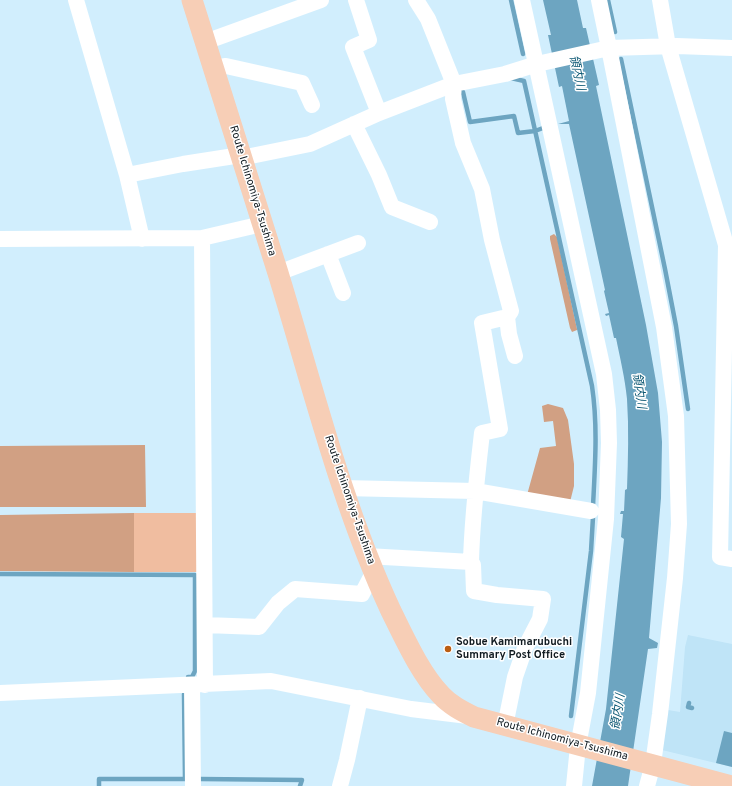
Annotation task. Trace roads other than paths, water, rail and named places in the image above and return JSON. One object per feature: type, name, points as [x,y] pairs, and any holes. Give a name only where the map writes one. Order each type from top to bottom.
[{"type":"main road","name":"Route Ichinomiya-Tsushima","points":[[192,0],[278,273],[343,488],[370,565],[404,639],[430,682],[442,696],[456,708],[474,717],[732,786]]},
{"type":"street","points":[[76,0],[127,175],[142,238]]},
{"type":"street","points":[[205,42],[321,0]]},
{"type":"street","points":[[356,0],[369,40],[353,47],[379,113]]},
{"type":"street","points":[[416,0],[428,19],[454,84],[453,99],[463,144],[482,189],[492,240],[511,311],[507,317],[509,334],[515,356]]},
{"type":"street","points":[[522,0],[540,63],[604,374],[608,410],[609,443],[606,519],[588,693],[574,786]]},
{"type":"street","points":[[599,0],[664,327],[676,416],[679,524],[675,578],[660,714],[647,786]]},
{"type":"street","points":[[660,0],[726,245],[720,557],[732,559]]},
{"type":"street","points":[[670,0],[673,46]]},
{"type":"street","points":[[127,175],[183,164],[310,144],[379,113],[454,84],[505,74],[540,63],[608,49],[673,46],[732,48]]},
{"type":"street","points":[[214,68],[226,66],[302,83],[312,105]]},
{"type":"street","points":[[354,124],[380,175],[392,207],[430,222]]},
{"type":"street","points":[[0,239],[202,238],[262,224]]},
{"type":"street","points":[[193,786],[204,625],[202,238]]},
{"type":"street","points":[[278,273],[358,243]]},
{"type":"street","points":[[328,254],[343,293]]},
{"type":"street","points":[[505,726],[515,677],[525,648],[540,619],[543,599],[497,595],[474,591],[473,565],[471,562],[474,491],[482,433],[500,430],[482,323],[507,317]]},
{"type":"street","points":[[343,488],[474,491],[591,511]]},
{"type":"street","points":[[204,625],[258,627],[278,603],[295,589],[362,594],[370,565],[471,562]]},
{"type":"street","points":[[0,693],[271,681],[411,709],[474,717]]},
{"type":"street","points":[[340,786],[360,698]]},
{"type":"water","name":"領内川","points":[[543,0],[577,0],[583,28],[586,28],[599,85],[596,86],[646,325],[658,393],[662,442],[661,498],[649,638],[658,643],[657,648],[648,649],[628,786],[592,786],[606,709],[624,539],[621,537],[623,514],[620,514],[621,511],[624,511],[625,490],[627,489],[627,399],[616,338],[614,338],[609,315],[606,316],[605,314],[609,313],[605,290],[569,124],[558,124],[569,121],[562,86],[559,87],[548,35],[551,35]]},
{"type":"water","points":[[724,731],[732,733],[732,767],[716,763]]},
{"type":"waterway","points":[[511,0],[523,54]]},
{"type":"waterway","points":[[608,0],[615,32]]},
{"type":"waterway","points":[[621,59],[676,326],[688,409]]},
{"type":"waterway","points":[[511,78],[524,81],[592,386],[595,416],[593,506]]},
{"type":"waterway","points":[[458,93],[463,92],[470,122],[514,116],[518,133],[535,131],[543,128]]},
{"type":"waterway","points":[[571,716],[591,551],[593,517]]},
{"type":"waterway","points":[[0,574],[195,575],[195,671],[192,677],[188,677]]},
{"type":"waterway","points":[[99,786],[99,779],[185,779],[184,694]]},
{"type":"waterway","points":[[689,703],[688,707],[692,708]]},
{"type":"waterway","points":[[200,779],[302,780],[300,786]]},
{"type":"place","name":"Sobue Kamimarubuchi Summary Post Office","points":[[448,649]]}]
